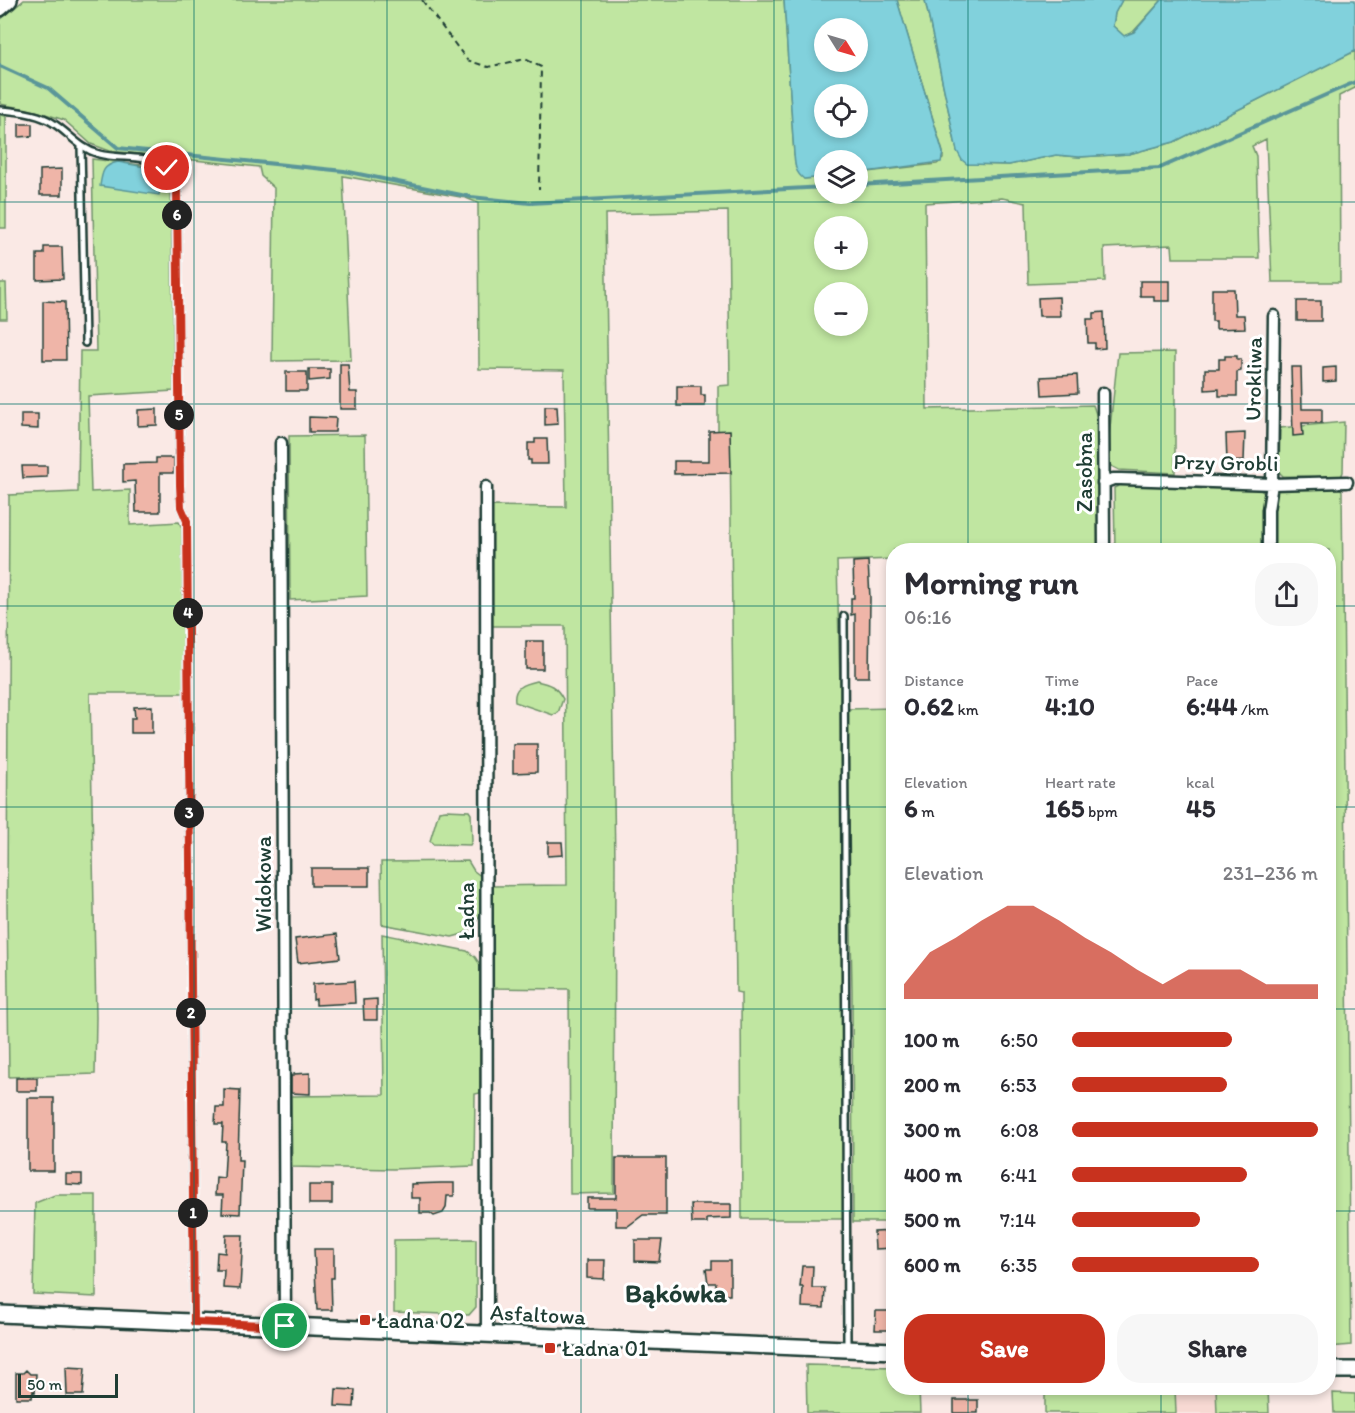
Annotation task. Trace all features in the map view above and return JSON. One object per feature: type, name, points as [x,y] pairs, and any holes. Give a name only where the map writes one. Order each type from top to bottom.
[{"type":"street","points":[[0,8],[9,0]]},
{"type":"street","name":"Urokliwa","points":[[1268,543],[1268,510],[1272,483],[1274,315]]},
{"type":"street","name":"Zasobna","points":[[1103,393],[1104,543]]},
{"type":"street","name":"Widokowa","points":[[281,443],[285,1326]]},
{"type":"street","name":"Przy Grobli","points":[[1103,483],[1121,479],[1272,483],[1347,482]]},
{"type":"street","name":"Ładna","points":[[486,487],[487,1335]]},
{"type":"street","name":"Asfaltowa","points":[[0,1314],[886,1351]]},
{"type":"street","points":[[1336,1370],[1355,1370]]},
{"type":"lane","points":[[0,110],[52,122],[81,146],[99,154],[156,162],[167,168],[177,187],[180,485],[181,507],[187,521],[194,1322]]},
{"type":"lane","points":[[81,146],[84,343]]},
{"type":"lane","points":[[844,616],[847,1349]]},
{"type":"path","points":[[422,0],[467,60],[488,67],[525,59],[541,67],[539,190]]},
{"type":"shaded area","points":[[1175,1395],[1216,1395],[1217,1413],[1176,1413]]},
{"type":"green space","points":[[24,0],[784,0],[794,154],[804,179],[814,178],[814,204],[868,204],[868,172],[937,164],[943,159],[943,152],[897,0],[925,0],[957,151],[968,164],[1009,165],[1056,155],[1079,157],[1129,154],[1174,142],[1355,51],[1355,88],[1339,96],[1340,282],[1272,282],[1266,139],[1252,146],[1256,156],[1259,258],[1173,258],[1172,245],[1104,248],[1105,281],[1028,284],[1026,203],[1002,198],[925,203],[927,409],[1093,405],[1097,417],[1098,543],[886,543],[886,559],[837,561],[840,686],[843,1219],[742,1219],[741,993],[736,992],[730,431],[718,431],[718,386],[730,385],[728,211],[605,214],[615,863],[614,1193],[570,1194],[569,989],[491,988],[490,886],[567,885],[565,626],[492,626],[490,506],[566,507],[564,370],[479,369],[478,203],[466,198],[343,176],[351,360],[272,361],[274,188],[261,176],[259,167],[110,151],[91,144],[64,120],[36,111],[0,104],[0,20]]},
{"type":"green space","points":[[1122,0],[1162,0],[1133,32],[1124,36],[1113,26],[1115,13]]},
{"type":"green space","points":[[0,115],[6,116],[6,228],[0,228]]},
{"type":"green space","points":[[92,159],[141,165],[157,170],[171,190],[174,391],[88,396],[91,492],[130,490],[130,525],[179,522],[182,528],[184,693],[90,693],[95,1074],[9,1077],[7,904],[9,495],[78,492],[80,351],[96,351]]},
{"type":"green space","points":[[0,283],[6,283],[7,319],[0,319]]},
{"type":"green space","points":[[1175,352],[1175,473],[1119,470],[1111,466],[1107,456],[1118,353]]},
{"type":"green space","points":[[1344,422],[1341,477],[1283,476],[1279,472],[1280,428]]},
{"type":"green space","points":[[365,435],[367,596],[290,600],[289,436]]},
{"type":"green space","points":[[1120,485],[1258,488],[1264,493],[1264,543],[1115,543],[1114,488]]},
{"type":"green space","points":[[1340,487],[1342,491],[1351,1345],[1336,1346],[1336,543],[1273,543],[1273,493],[1277,489]]},
{"type":"green space","points":[[536,681],[552,686],[558,691],[563,699],[558,713],[553,715],[515,702],[517,690],[520,687]]},
{"type":"green space","points":[[886,708],[886,1222],[853,1222],[847,709]]},
{"type":"green space","points":[[439,811],[469,811],[472,841],[470,845],[433,844],[430,841]]},
{"type":"green space","points":[[468,861],[474,871],[482,877],[481,906],[471,929],[452,937],[382,924],[381,862]]},
{"type":"green space","points":[[382,934],[467,951],[481,966],[480,1093],[475,1094],[474,1166],[393,1169],[292,1167],[291,1096],[384,1095]]},
{"type":"green space","points":[[55,1195],[96,1195],[96,1297],[33,1294],[35,1203]]},
{"type":"green space","points":[[476,1239],[476,1307],[469,1315],[394,1312],[394,1240]]},
{"type":"green space","points":[[806,1365],[886,1367],[886,1395],[919,1395],[920,1413],[807,1413]]},
{"type":"green space","points":[[1355,1394],[1355,1413],[1334,1413],[1333,1395]]},
{"type":"green space","points":[[1045,1395],[1175,1395],[1176,1413],[1045,1413]]},
{"type":"green space","points":[[1216,1395],[1268,1395],[1269,1413],[1217,1413]]},
{"type":"water","points":[[784,0],[897,0],[943,153],[941,162],[868,172],[868,150],[814,150],[814,178],[804,179],[796,168]]},
{"type":"water","points":[[925,0],[1122,0],[1115,13],[1113,26],[1124,36],[1134,32],[1162,0],[1355,0],[1355,51],[1174,142],[1129,154],[1079,157],[1056,155],[1009,165],[967,164],[957,151]]},
{"type":"water","points":[[118,162],[156,171],[161,180],[159,195],[100,186],[104,170],[109,165]]},
{"type":"building","points":[[19,124],[32,124],[32,136],[19,137]]},
{"type":"building","points":[[62,169],[62,195],[40,195],[40,170]]},
{"type":"building","points":[[44,247],[62,247],[63,279],[37,280],[37,254],[44,254]]},
{"type":"building","points":[[1140,281],[1170,281],[1170,301],[1154,301],[1154,296],[1140,296]]},
{"type":"building","points":[[1212,289],[1234,289],[1235,315],[1244,315],[1245,328],[1216,329],[1216,321],[1212,321]]},
{"type":"building","points":[[1059,297],[1060,316],[1039,316],[1038,298]]},
{"type":"building","points":[[43,301],[65,302],[66,360],[43,360]]},
{"type":"building","points":[[1297,301],[1321,301],[1321,321],[1297,321]]},
{"type":"building","points":[[1104,312],[1105,348],[1095,349],[1095,343],[1088,343],[1087,319],[1094,319],[1094,313]]},
{"type":"building","points":[[1225,356],[1237,356],[1237,359],[1241,359],[1241,371],[1237,372],[1237,396],[1219,396],[1219,389],[1205,390],[1205,369],[1219,369],[1219,359],[1225,359]]},
{"type":"building","points":[[340,364],[348,364],[350,392],[357,392],[357,409],[340,409]]},
{"type":"building","points":[[1291,367],[1301,367],[1302,409],[1322,409],[1322,423],[1302,423],[1303,435],[1293,436]]},
{"type":"building","points":[[1336,367],[1336,381],[1323,382],[1323,368]]},
{"type":"building","points":[[309,369],[330,369],[330,379],[309,381]]},
{"type":"building","points":[[286,372],[307,372],[307,391],[286,391]]},
{"type":"building","points":[[1077,375],[1078,393],[1042,395],[1041,377]]},
{"type":"building","points":[[677,386],[701,386],[701,395],[705,395],[705,406],[677,406]]},
{"type":"building","points":[[545,406],[557,406],[558,424],[545,425]]},
{"type":"building","points":[[157,409],[157,425],[138,426],[138,410]]},
{"type":"building","points":[[21,414],[38,414],[38,429],[21,428]]},
{"type":"building","points":[[309,417],[336,418],[335,432],[309,432]]},
{"type":"building","points":[[730,430],[731,473],[674,474],[674,461],[709,461],[709,431]]},
{"type":"building","points":[[1245,433],[1244,461],[1227,462],[1226,434]]},
{"type":"building","points":[[535,439],[547,439],[548,464],[531,464],[531,460],[528,460],[528,443],[535,443]]},
{"type":"building","points":[[156,458],[174,458],[174,473],[160,473],[160,512],[136,512],[135,481],[123,482],[123,464],[156,463]]},
{"type":"building","points":[[22,466],[47,466],[47,477],[23,478]]},
{"type":"building","points":[[868,561],[869,677],[855,677],[855,614],[851,615],[851,598],[854,598],[853,562]]},
{"type":"building","points":[[526,641],[543,641],[543,669],[526,669]]},
{"type":"building","points":[[152,706],[152,733],[131,733],[131,718],[135,718],[134,707]]},
{"type":"building","points":[[513,744],[537,744],[537,772],[513,773]]},
{"type":"building","points":[[548,842],[562,842],[563,855],[548,856]]},
{"type":"building","points":[[311,868],[369,868],[369,886],[311,886]]},
{"type":"building","points":[[337,934],[340,958],[298,963],[295,939]]},
{"type":"building","points":[[354,981],[355,1003],[316,1005],[316,999],[313,1000],[313,984]]},
{"type":"building","points":[[377,999],[377,1020],[364,1020],[363,1000]]},
{"type":"building","points":[[310,1073],[310,1094],[291,1093],[291,1076]]},
{"type":"building","points":[[16,1078],[37,1078],[37,1091],[16,1091]]},
{"type":"building","points":[[224,1089],[240,1090],[238,1160],[242,1160],[240,1214],[222,1213],[223,1195],[215,1195],[216,1177],[224,1178],[226,1142],[222,1142],[223,1124],[215,1124],[216,1107],[224,1107]]},
{"type":"building","points":[[28,1098],[54,1098],[54,1171],[28,1171]]},
{"type":"building","points":[[616,1158],[666,1158],[666,1215],[643,1215],[628,1226],[616,1226],[616,1208],[587,1208],[587,1198],[616,1198]]},
{"type":"building","points":[[66,1174],[82,1174],[82,1185],[66,1184]]},
{"type":"building","points":[[454,1183],[454,1196],[447,1196],[443,1213],[434,1216],[430,1213],[420,1213],[420,1198],[411,1198],[411,1184]]},
{"type":"building","points":[[309,1185],[332,1185],[332,1204],[309,1204]]},
{"type":"building","points":[[691,1204],[731,1204],[731,1218],[707,1219],[707,1223],[692,1223]]},
{"type":"building","points":[[886,1231],[886,1248],[875,1249],[874,1232]]},
{"type":"building","points":[[226,1235],[243,1235],[240,1289],[223,1288],[224,1270],[216,1270],[217,1252],[225,1253]]},
{"type":"building","points":[[635,1240],[662,1240],[659,1262],[635,1261]]},
{"type":"building","points":[[314,1249],[334,1249],[334,1278],[331,1278],[332,1310],[317,1310]]},
{"type":"building","points":[[587,1260],[605,1260],[604,1279],[587,1278]]},
{"type":"building","points":[[712,1261],[730,1261],[730,1295],[716,1295],[716,1283],[708,1283],[706,1269],[712,1269]]},
{"type":"building","points":[[802,1266],[813,1266],[812,1288],[825,1288],[824,1308],[802,1307],[803,1287],[800,1287]]},
{"type":"building","points":[[876,1311],[886,1311],[886,1330],[875,1330]]},
{"type":"building","points":[[66,1367],[85,1368],[83,1395],[67,1395]]},
{"type":"building","points":[[26,1370],[30,1374],[36,1374],[35,1392],[33,1391],[32,1398],[16,1398],[16,1373],[23,1373]]},
{"type":"building","points":[[336,1389],[355,1390],[354,1407],[335,1406]]},
{"type":"building","points":[[954,1400],[978,1400],[978,1413],[954,1413]]},
{"type":"waterway","points":[[0,66],[48,88],[118,148],[344,171],[471,197],[530,203],[814,188]]},
{"type":"waterway","points":[[868,184],[1160,168],[1355,82]]},
{"type":"place","name":"Ładna 02","points":[[365,1320]]},
{"type":"place","name":"Ładna 01","points":[[550,1348]]},
{"type":"district","name":"Bąkówka","points":[[676,1293]]},
{"type":"route","points":[[167,168],[177,187],[180,485],[181,507],[187,521],[194,1322],[285,1326]]}]
